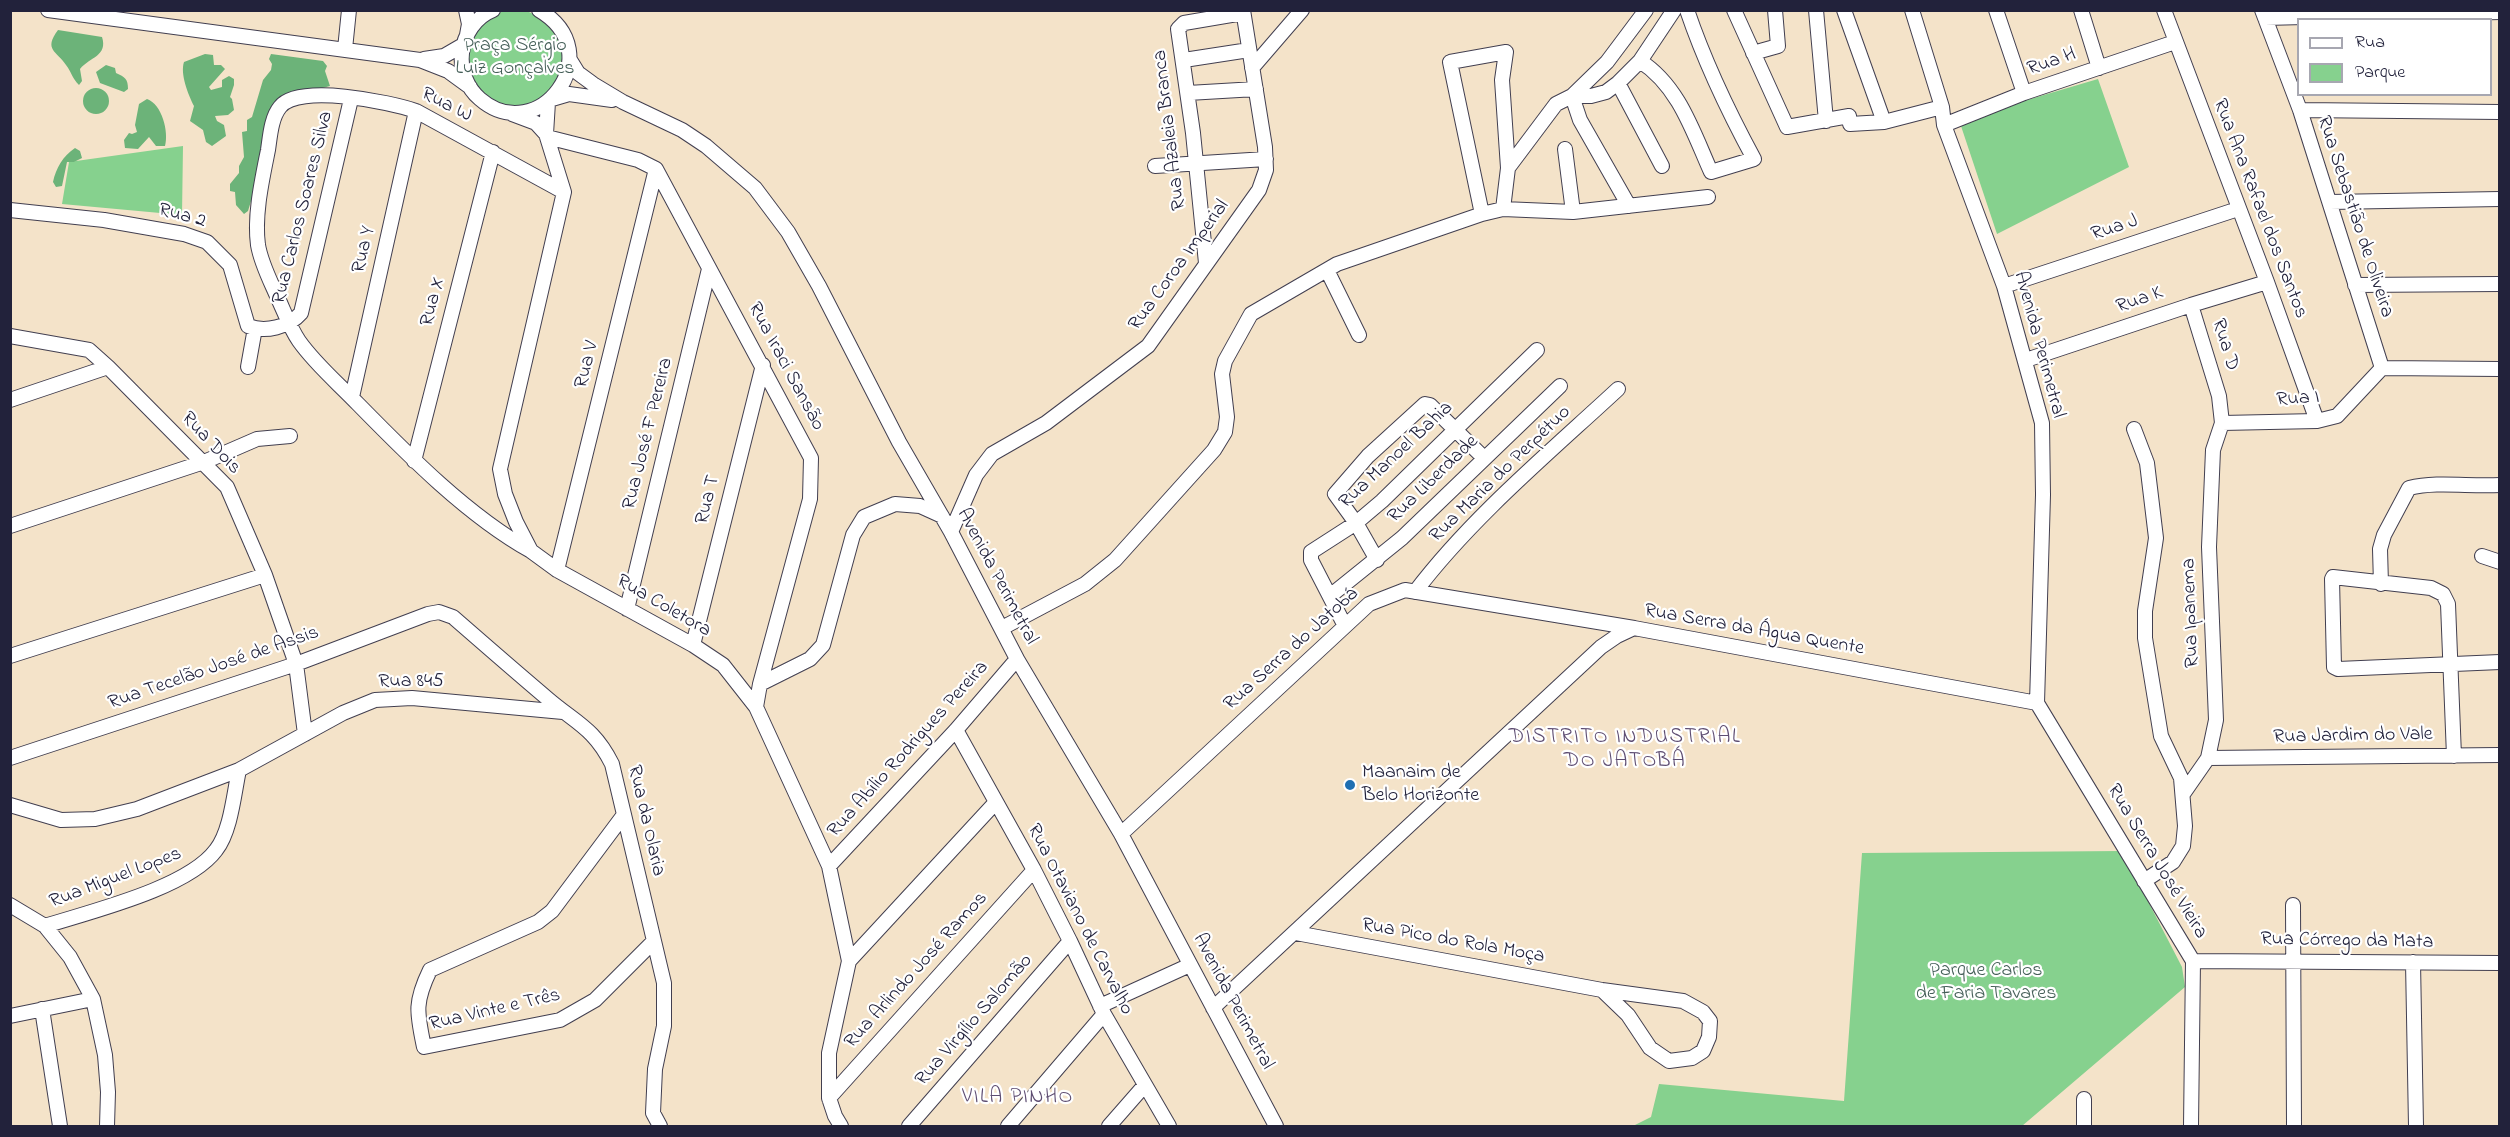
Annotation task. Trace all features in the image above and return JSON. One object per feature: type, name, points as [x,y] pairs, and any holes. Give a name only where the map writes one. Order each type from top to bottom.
[{"type":"street","points":[[48,10],[85,13],[420,60],[448,70],[470,87],[485,103],[536,123],[547,136],[638,159],[656,169]]},
{"type":"street","points":[[345,49],[350,10]]},
{"type":"street","points":[[466,10],[469,24],[461,59],[470,87]]},
{"type":"street","points":[[420,60],[444,56],[465,40],[476,22],[493,10]]},
{"type":"street","points":[[539,10],[550,17],[561,29],[568,44],[570,60],[564,82],[550,101],[547,136],[564,192]]},
{"type":"street","points":[[1252,68],[1302,10]]},
{"type":"street","points":[[1508,168],[1556,104],[1572,96],[1607,62],[1646,10]]},
{"type":"street","points":[[1572,96],[1591,96],[1605,92],[1618,83],[1640,61],[1674,10]]},
{"type":"street","points":[[1640,61],[1655,71],[1670,87],[1711,172],[1754,159],[1722,100],[1701,51],[1687,10]]},
{"type":"street","points":[[1734,10],[1787,126],[1849,116],[1850,124],[1884,122],[1942,106]]},
{"type":"street","points":[[1754,53],[1778,46],[1775,10]]},
{"type":"street","points":[[1816,10],[1826,121]]},
{"type":"street","points":[[1844,10],[1884,122]]},
{"type":"street","name":"Avenida Perimetral","points":[[1912,10],[1942,106],[1944,125],[2004,286],[2042,423],[2043,495],[2037,703]]},
{"type":"street","points":[[1996,10],[2024,93]]},
{"type":"street","points":[[2081,10],[2099,68]]},
{"type":"street","name":"Rua Ana Rafael dos Santos","points":[[2164,10],[2317,421]]},
{"type":"street","name":"Rua Coroa Imperial","points":[[951,532],[976,475],[992,454],[1046,423],[1148,346],[1259,190],[1266,170],[1266,159],[1243,12]]},
{"type":"street","name":"Rua Azaleia Branca","points":[[1206,263],[1188,93],[1178,29],[1184,23],[1243,12]]},
{"type":"street","points":[[2263,14],[2499,12]]},
{"type":"street","name":"Rua Sebastião de Oliveira","points":[[2263,14],[2300,110],[2382,368]]},
{"type":"street","name":"Rua H","points":[[1944,125],[2024,93],[2175,42]]},
{"type":"street","points":[[1184,60],[1249,50]]},
{"type":"street","points":[[1482,214],[1450,62],[1506,52],[1502,80],[1508,168],[1503,209]]},
{"type":"street","name":"Avenida Perimetral","points":[[570,60],[584,78],[623,102],[682,130],[705,146],[755,188],[788,232],[814,277],[899,442],[951,532],[1017,659],[1121,834],[1276,1126]]},
{"type":"street","points":[[1618,83],[1662,166]]},
{"type":"street","points":[[1188,93],[1256,89]]},
{"type":"street","name":"Rua W","points":[[289,323],[262,262],[257,227],[263,176],[273,123],[280,106],[299,96],[319,94],[399,105],[416,111],[564,192]]},
{"type":"street","name":"Avenida Perimetral","points":[[504,111],[527,111],[569,94],[582,94],[623,102]]},
{"type":"street","points":[[1572,96],[1580,120],[1629,206]]},
{"type":"street","name":"Rua Carlos Soares Silva","points":[[289,323],[301,313],[351,99]]},
{"type":"street","points":[[2300,110],[2499,112]]},
{"type":"street","name":"Rua Y","points":[[352,398],[416,111]]},
{"type":"street","points":[[1565,149],[1573,212]]},
{"type":"street","name":"Rua X","points":[[414,461],[493,152]]},
{"type":"street","points":[[1155,166],[1266,159]]},
{"type":"street","name":"Rua Iraci Sansão","points":[[656,169],[811,458],[810,499],[760,684],[756,707]]},
{"type":"street","name":"Rua V","points":[[557,570],[656,169]]},
{"type":"street","name":"Rua Coletora","points":[[564,192],[500,469],[505,494],[531,551],[557,570],[693,645],[723,665],[756,707],[829,866],[849,961],[828,1053],[829,1098],[841,1126]]},
{"type":"street","points":[[1002,628],[1085,584],[1115,560],[1214,450],[1225,432],[1227,417],[1222,374],[1225,361],[1251,314],[1337,264],[1482,214],[1503,209],[1573,212],[1708,197]]},
{"type":"street","points":[[2330,202],[2499,200]]},
{"type":"street","name":"Rua J","points":[[2004,286],[2238,209]]},
{"type":"street","name":"Rua 2","points":[[10,210],[104,220],[184,234],[207,242],[230,265],[248,326],[255,328]]},
{"type":"street","name":"Rua José F Pereira","points":[[627,609],[709,269]]},
{"type":"street","points":[[1327,270],[1359,335]]},
{"type":"street","name":"Rua K","points":[[2026,360],[2267,282]]},
{"type":"street","points":[[2355,285],[2499,284]]},
{"type":"street","name":"Rua D","points":[[2191,305],[2219,396],[2222,423]]},
{"type":"street","points":[[248,367],[255,328],[265,330],[289,323],[299,340],[327,374],[414,461],[506,537],[531,551]]},
{"type":"street","name":"Rua Dois","points":[[10,336],[89,350],[227,487],[265,575],[296,664],[305,734]]},
{"type":"street","name":"Rua Manoel Bahia","points":[[1345,626],[1311,560],[1311,552],[1356,523],[1382,501],[1537,350]]},
{"type":"street","name":"Rua T","points":[[693,645],[763,365]]},
{"type":"street","points":[[10,400],[108,367]]},
{"type":"street","points":[[2382,368],[2499,369]]},
{"type":"street","name":"Rua I","points":[[2222,423],[2317,421],[2337,416],[2382,368]]},
{"type":"street","name":"Rua Liberdade","points":[[1330,596],[1377,560],[1560,386]]},
{"type":"street","name":"Rua Maria do Perpétuo","points":[[1415,592],[1431,571],[1509,490],[1618,389]]},
{"type":"street","points":[[1377,560],[1356,523],[1335,494],[1368,456],[1422,405],[1430,405],[1484,458]]},
{"type":"street","name":"Rua Ipanema","points":[[2183,794],[2208,758],[2216,720],[2209,547],[2213,450],[2222,423]]},
{"type":"street","points":[[2134,429],[2147,463],[2156,537],[2145,611],[2145,638],[2161,736],[2181,778],[2183,794],[2183,846],[2173,862],[2144,881]]},
{"type":"street","points":[[10,526],[204,462],[257,439],[290,436]]},
{"type":"street","points":[[2381,584],[2380,549],[2384,535],[2409,488],[2434,484],[2499,485]]},
{"type":"street","points":[[760,684],[810,659],[823,645],[853,536],[864,517],[895,504],[920,506],[942,516]]},
{"type":"street","points":[[2482,556],[2499,562]]},
{"type":"street","points":[[10,656],[265,575]]},
{"type":"street","points":[[2454,756],[2449,664],[2448,604],[2443,594],[2431,588],[2333,577],[2334,667],[2449,664],[2499,662]]},
{"type":"street","name":"Rua Serra do Jatobá","points":[[1121,834],[1369,604],[1406,590],[1634,628]]},
{"type":"street","name":"Rua da Olaria","points":[[428,614],[440,612],[453,617],[563,712],[591,731],[612,764],[664,983],[664,1026],[655,1069],[653,1113],[660,1126]]},
{"type":"street","name":"Rua Tecelão José de Assis","points":[[10,758],[296,664],[428,614]]},
{"type":"street","name":"Rua Serra da Água Quente","points":[[1213,1008],[1601,647],[1634,628],[2037,703]]},
{"type":"street","name":"Rua Abílio Rodrigues Pereira","points":[[829,866],[956,730],[1017,659]]},
{"type":"street","name":"Rua 845","points":[[10,806],[60,820],[95,819],[136,809],[239,770],[343,713],[375,700],[412,698],[563,712]]},
{"type":"street","name":"Rua Serra José Vieira","points":[[2037,703],[2193,961],[2191,1126]]},
{"type":"street","name":"Rua Otaviano de Carvalho","points":[[956,730],[1034,870],[1102,1010],[1169,1126]]},
{"type":"street","name":"Rua Jardim do Vale","points":[[2208,758],[2499,755]]},
{"type":"street","name":"Rua Miguel Lopes","points":[[45,926],[175,882],[197,870],[218,849],[228,823],[239,770]]},
{"type":"street","points":[[849,961],[996,802]]},
{"type":"street","name":"Rua Vinte e Três","points":[[623,816],[552,911],[538,922],[430,970],[422,986],[417,1010],[424,1047],[560,1020],[595,1000],[654,941]]},
{"type":"street","name":"Rua Arlindo José Ramos","points":[[829,1098],[1034,870]]},
{"type":"street","points":[[10,905],[45,926],[70,957],[93,999],[105,1055],[108,1092],[107,1126]]},
{"type":"street","points":[[2293,905],[2295,1126]]},
{"type":"street","name":"Rua Pico do Rola Moça","points":[[1296,933],[1602,990],[1683,1001],[1703,1012],[1710,1021],[1709,1037],[1703,1051],[1692,1058],[1669,1061],[1650,1048],[1628,1015],[1602,990]]},
{"type":"street","name":"Rua Virgílio Salomão","points":[[909,1126],[1070,941]]},
{"type":"street","name":"Rua Córrego da Mata","points":[[2193,961],[2499,963]]},
{"type":"street","points":[[2413,962],[2416,1126]]},
{"type":"street","points":[[1008,1126],[1102,1010],[1190,965]]},
{"type":"street","points":[[10,1016],[93,999]]},
{"type":"street","points":[[42,1009],[60,1126]]},
{"type":"street","points":[[1109,1126],[1144,1086]]},
{"type":"street","points":[[2084,1099],[2084,1126]]},
{"type":"green space","name":"Praça Sérgio Luiz Gonçalves","points":[[506,10],[524,10],[542,18],[555,31],[563,49],[560,77],[542,98],[524,106],[506,106],[488,98],[475,85],[467,67],[467,49],[475,31],[488,18]]},
{"type":"green space","points":[[58,30],[102,37],[100,52],[80,69],[82,81],[79,85],[53,50],[52,42]]},
{"type":"green space","points":[[205,54],[213,55],[214,65],[221,65],[225,69],[209,87],[211,90],[222,87],[222,80],[229,76],[234,79],[230,97],[234,110],[228,115],[215,116],[217,121],[224,125],[226,136],[212,146],[206,142],[203,130],[190,121],[194,106],[183,72],[184,62]]},
{"type":"green space","points":[[271,54],[323,61],[327,66],[325,71],[330,86],[282,99],[248,211],[244,214],[236,205],[235,192],[230,191],[230,184],[239,173],[239,166],[244,157],[242,132],[247,131],[247,120],[252,117],[263,80],[271,70],[272,64],[269,59]]},
{"type":"green space","points":[[106,65],[115,68],[116,73],[125,79],[128,89],[124,92],[100,83],[96,72]]},
{"type":"green space","points":[[2098,79],[2129,167],[1997,234],[1959,120]]},
{"type":"green space","points":[[96,88],[105,92],[109,101],[105,110],[96,114],[87,110],[83,101],[87,92]]},
{"type":"green space","points":[[147,99],[157,106],[163,119],[166,133],[165,146],[156,146],[149,137],[138,149],[125,148],[124,140],[129,133],[137,132],[135,125],[139,104]]},
{"type":"green space","points":[[183,146],[182,215],[62,204],[69,162]]},
{"type":"green space","points":[[75,148],[80,151],[82,158],[74,162],[67,162],[62,186],[56,187],[53,182],[58,167]]},
{"type":"green space","name":"Parque Carlos de Faria Tavares","points":[[2122,851],[2182,967],[2185,987],[2022,1126],[1633,1126],[1651,1117],[1659,1084],[1844,1101],[1862,853]]},
{"type":"place","name":"Maanaim de Belo Horizonte","points":[[1350,785]]},
{"type":"district","name":"DISTRITO INDUSTRIAL DO JATOBÁ","points":[[1625,751]]},
{"type":"district","name":"VILA PINHO","points":[[1018,1099]]}]
